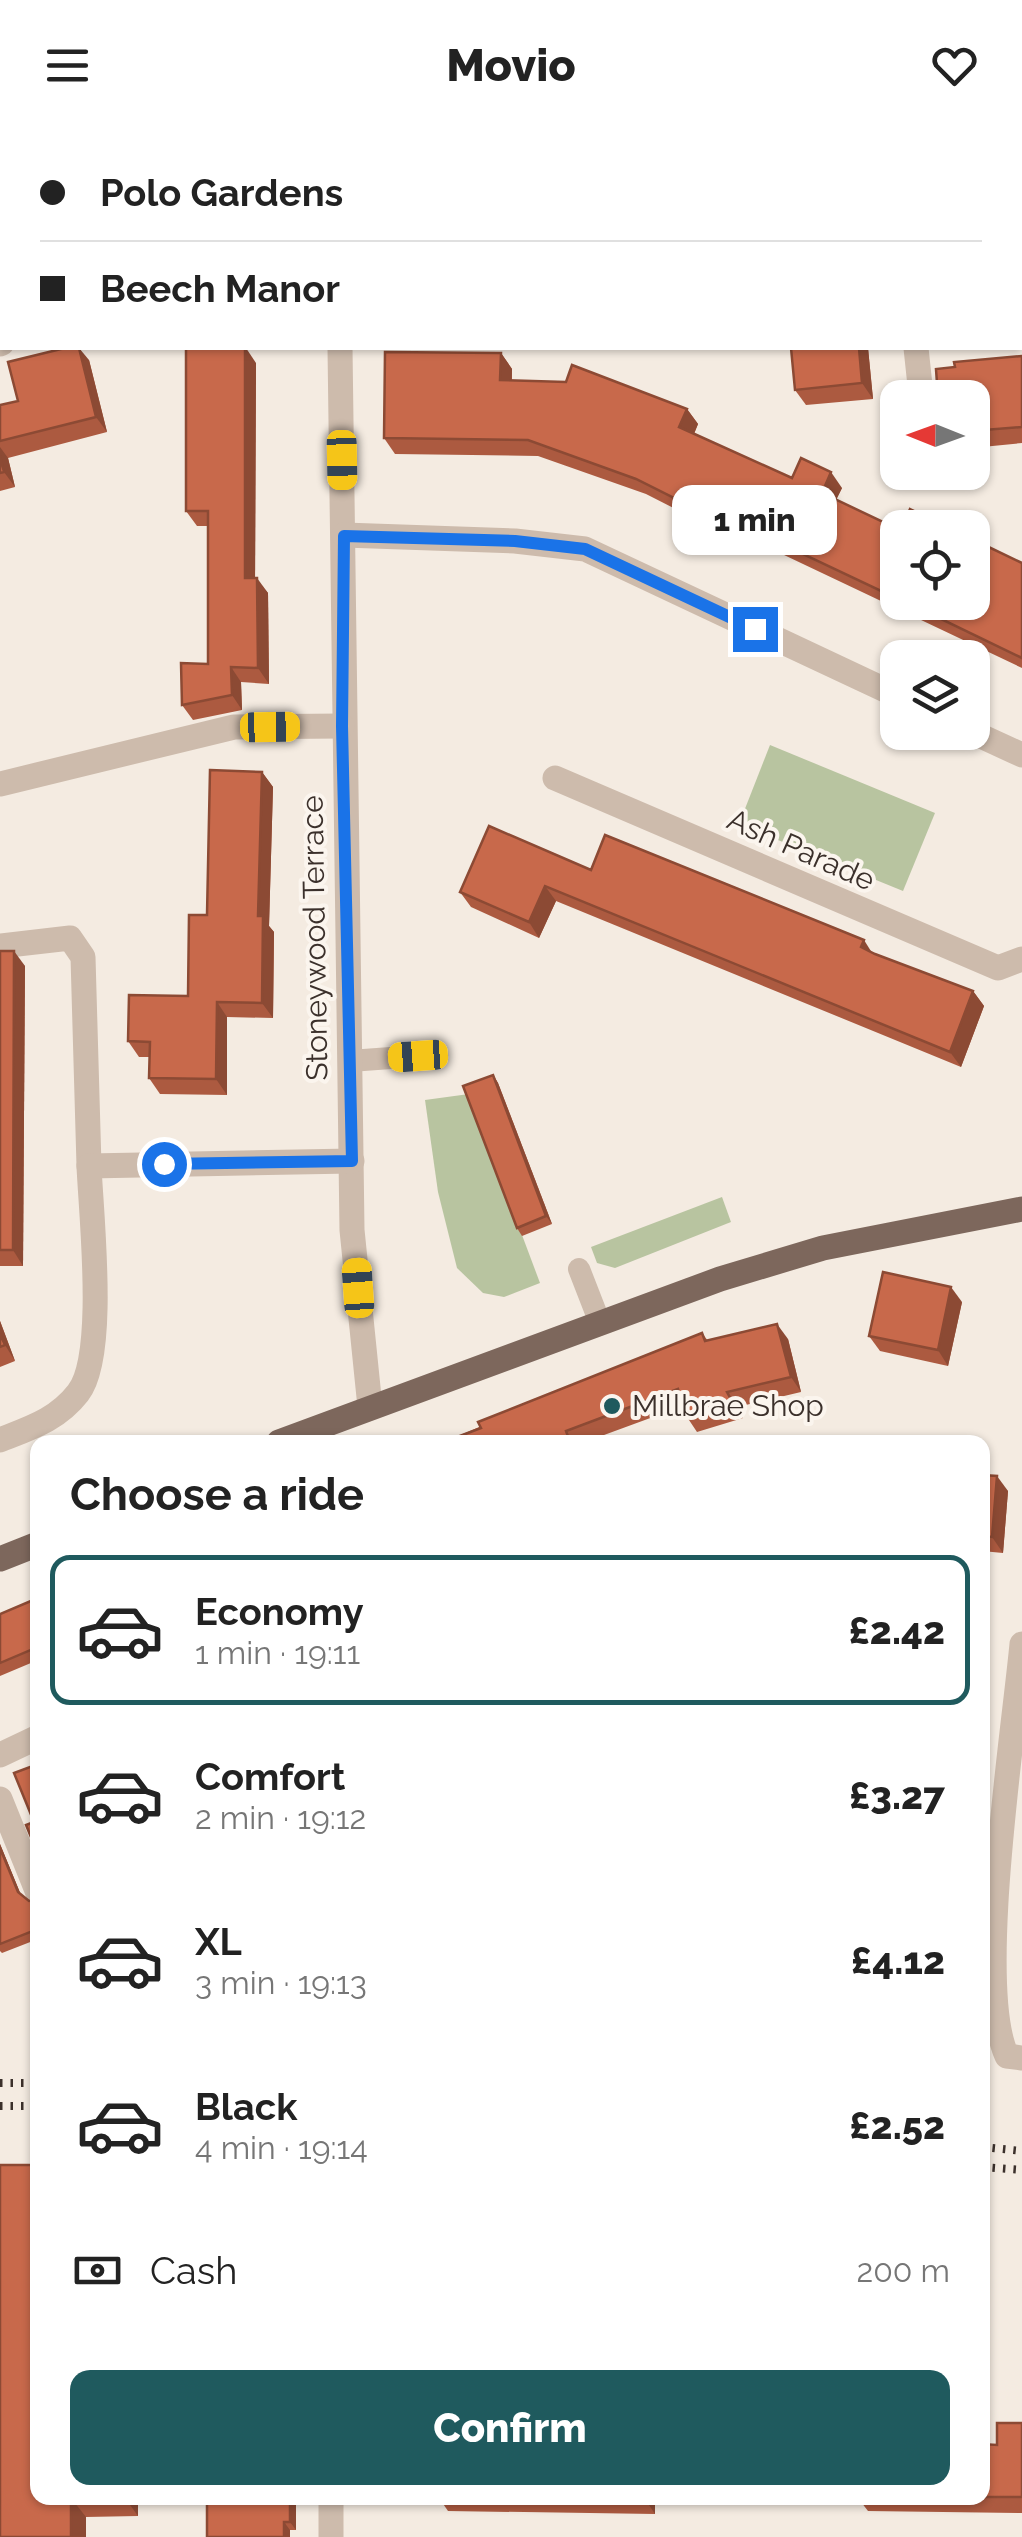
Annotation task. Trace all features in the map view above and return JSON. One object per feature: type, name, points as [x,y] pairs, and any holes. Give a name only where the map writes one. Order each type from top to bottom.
[{"type":"main road","points":[[321,1434],[370,1407],[720,1278],[823,1248],[1022,1209]]},
{"type":"main road","points":[[0,1559],[30,1547]]},
{"type":"street","name":"Stoneywood Terrace","points":[[340,350],[342,726],[352,1230],[370,1407]]},
{"type":"street","points":[[916,350],[919,380]]},
{"type":"street","points":[[344,536],[515,541],[585,549],[880,688]]},
{"type":"street","points":[[0,784],[234,728],[342,726]]},
{"type":"street","points":[[990,740],[1022,755]]},
{"type":"street","name":"Ash Parade","points":[[555,778],[998,968],[1022,959]]},
{"type":"street","points":[[0,946],[70,938],[84,957],[95,1326],[81,1390],[50,1420],[0,1440]]},
{"type":"street","points":[[89,1166],[352,1161]]},
{"type":"street","points":[[1014,2057],[996,2017],[994,1958],[1022,1644]]},
{"type":"street","points":[[0,1755],[30,1741]]},
{"type":"street","points":[[0,1799],[30,1872]]},
{"type":"street","points":[[331,2505],[331,2537]]},
{"type":"lane","points":[[350,1061],[418,1056]]},
{"type":"lane","points":[[579,1269],[600,1323]]},
{"type":"green space","points":[[770,745],[935,813],[903,891],[739,824]]},
{"type":"green space","points":[[469,1094],[540,1283],[504,1297],[483,1293],[457,1268],[438,1192],[425,1100]]},
{"type":"green space","points":[[722,1197],[731,1222],[615,1268],[597,1263],[591,1247]]},
{"type":"building","points":[[57,350],[79,350],[96,417],[0,441],[0,405],[18,401],[8,362]]},
{"type":"building","points":[[186,350],[245,350],[245,578],[257,578],[258,668],[231,667],[232,695],[182,705],[181,663],[208,664],[208,511],[186,511]]},
{"type":"building","points":[[791,350],[859,350],[862,383],[795,390]]},
{"type":"building","points":[[385,352],[501,353],[500,380],[566,382],[572,365],[687,409],[679,427],[792,478],[801,458],[831,472],[822,493],[880,520],[880,590],[752,530],[750,536],[636,479],[528,440],[384,438]]},
{"type":"building","points":[[1022,356],[1022,427],[990,430],[990,380],[937,380],[936,369],[955,367],[954,362]]},
{"type":"building","points":[[990,548],[1022,563],[1022,658],[943,620],[990,620]]},
{"type":"building","points":[[210,770],[262,772],[258,916],[263,916],[262,1003],[217,1002],[216,1079],[149,1078],[150,1042],[128,1041],[129,995],[188,996],[189,915],[207,915]]},
{"type":"building","points":[[489,826],[591,870],[605,835],[864,940],[861,947],[875,954],[973,991],[950,1052],[545,886],[529,922],[460,892]]},
{"type":"building","points":[[0,951],[14,951],[13,1250],[0,1250]]},
{"type":"building","points":[[493,1075],[546,1216],[517,1228],[463,1086]]},
{"type":"building","points":[[883,1272],[951,1287],[938,1350],[869,1336]]},
{"type":"building","points":[[777,1324],[791,1377],[727,1392],[733,1403],[687,1417],[678,1389],[566,1431],[567,1435],[462,1435],[481,1428],[478,1422],[702,1333],[705,1341]]},
{"type":"building","points":[[990,1476],[997,1476],[990,1537]]},
{"type":"building","points":[[30,1601],[30,1650],[0,1663],[0,1614]]},
{"type":"building","points":[[30,1767],[30,1812],[14,1773]]},
{"type":"building","points":[[0,1848],[18,1892],[30,1901],[30,1932],[0,1944]]},
{"type":"building","points":[[0,2165],[30,2165],[30,2505],[71,2505],[71,2537],[0,2537]]},
{"type":"building","points":[[997,2423],[1022,2423],[1022,2497],[990,2497],[990,2445],[997,2445]]},
{"type":"building","points":[[207,2505],[290,2505],[290,2522],[284,2522],[284,2537],[207,2537]]},
{"type":"railway","points":[[0,2083],[30,2083]]},
{"type":"railway","points":[[0,2106],[30,2106]]},
{"type":"railway","points":[[990,2148],[1022,2151]]},
{"type":"railway","points":[[990,2168],[1022,2170]]},
{"type":"place","name":"Millbrae Shop","points":[[612,1406]]},
{"type":"route","points":[[164,1164],[352,1161],[342,726],[344,536],[515,541],[585,549],[755,629]]}]
